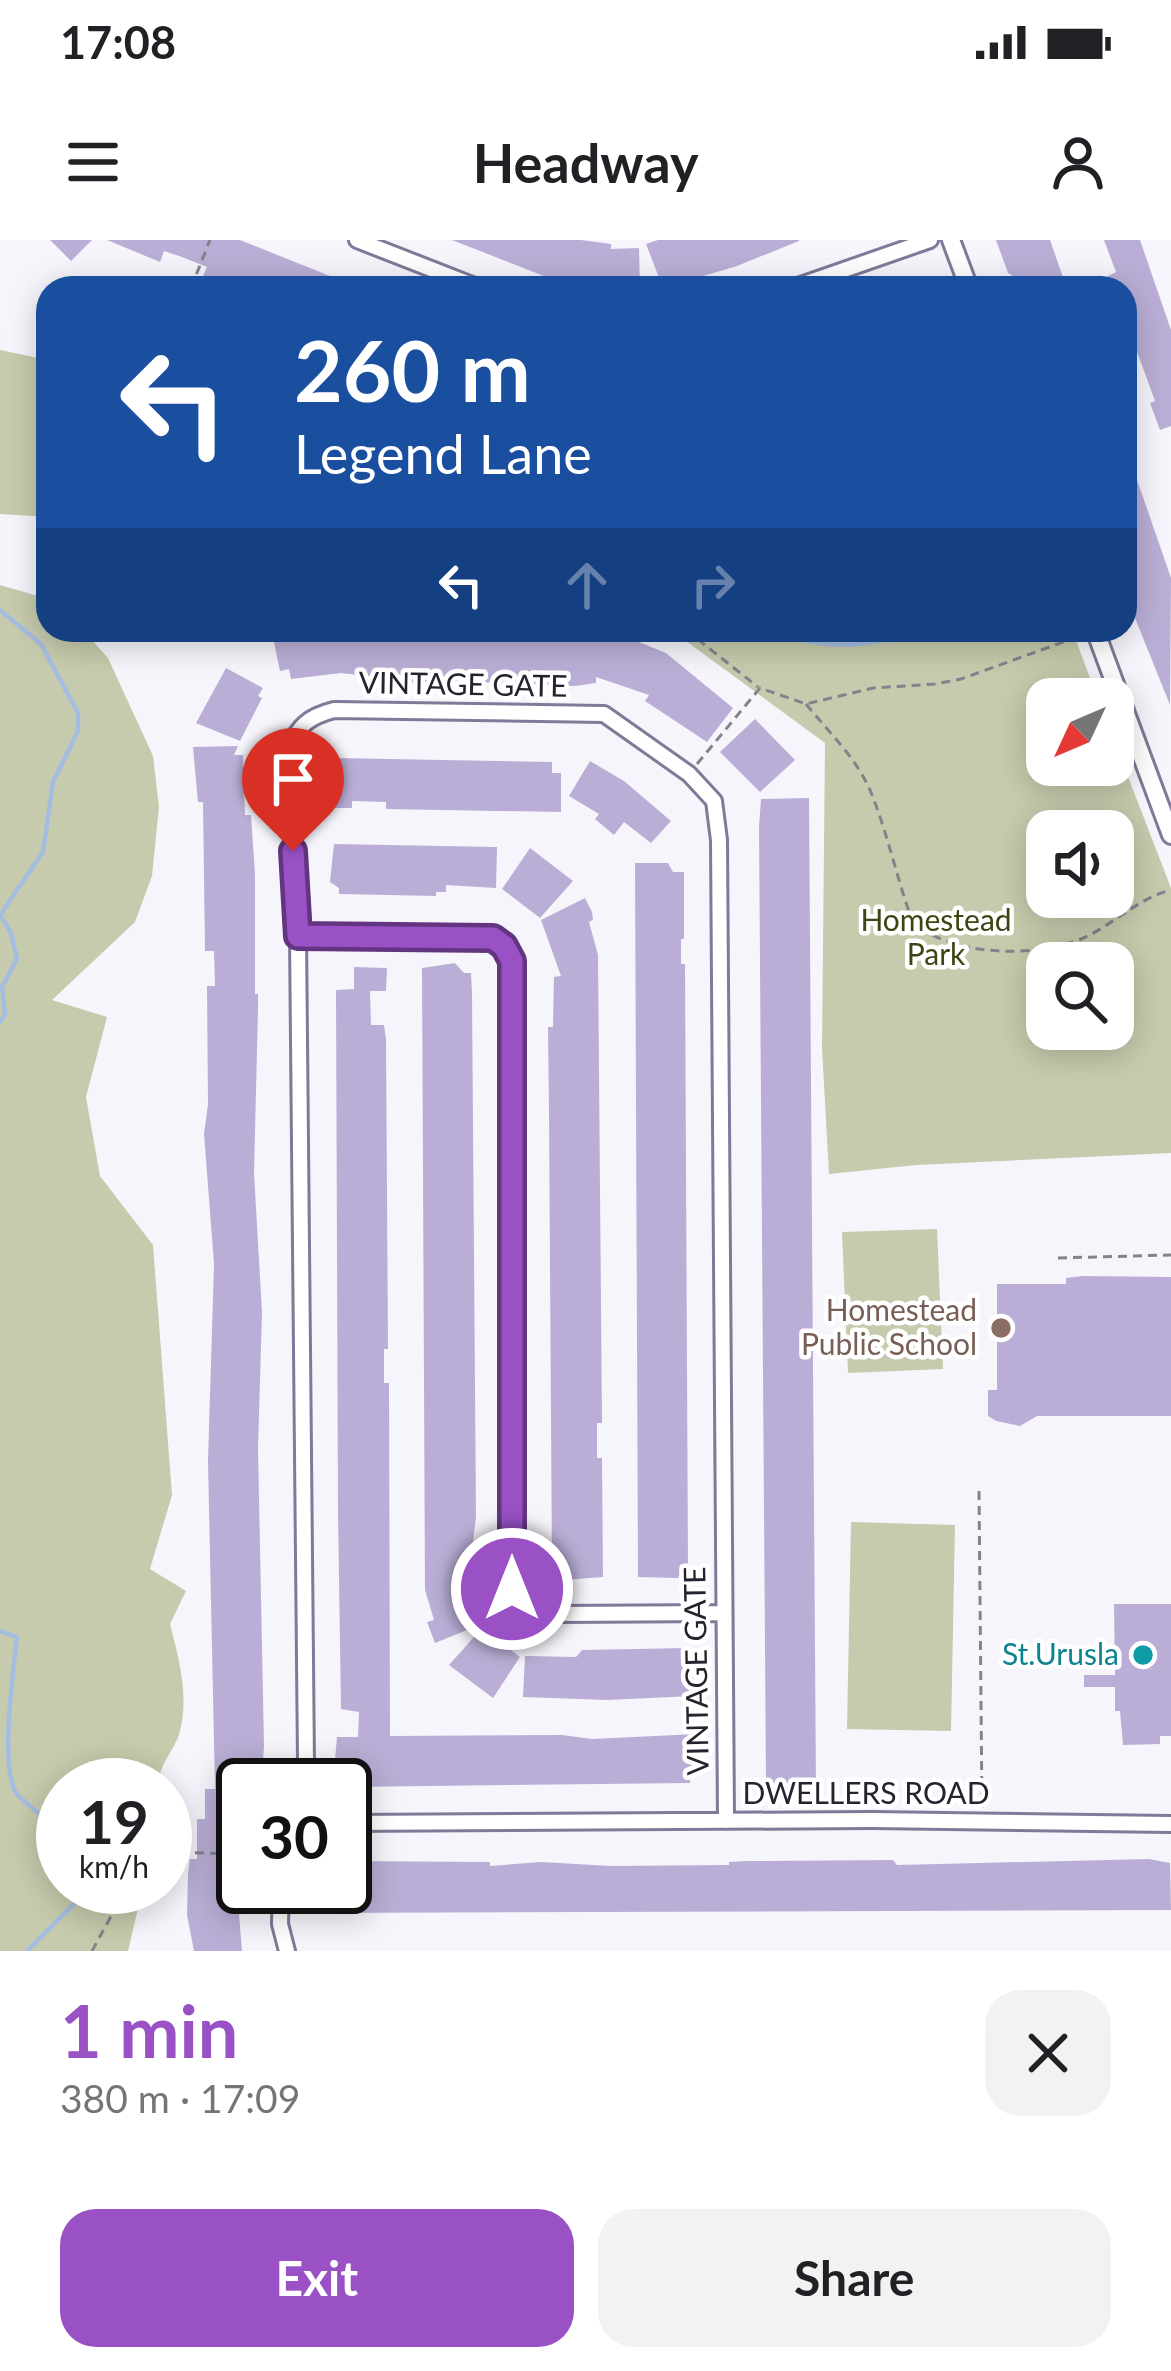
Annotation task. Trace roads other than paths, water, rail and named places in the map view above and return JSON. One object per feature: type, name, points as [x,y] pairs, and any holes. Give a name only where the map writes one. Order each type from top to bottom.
[{"type":"street","points":[[357,240],[449,276]]},
{"type":"street","points":[[826,276],[930,240]]},
{"type":"street","points":[[951,240],[964,276]]},
{"type":"street","points":[[1099,642],[1171,835]]},
{"type":"street","name":"VINTAGE GATE","points":[[306,1758],[298,936],[286,750],[311,716],[334,710],[604,714],[689,775],[714,801],[719,841],[726,1821]]},
{"type":"street","points":[[298,936],[493,938],[504,946],[512,961],[512,1589],[529,1609],[555,1614],[723,1613]]},
{"type":"street","name":"DWELLERS ROAD","points":[[372,1823],[1171,1824]]},
{"type":"street","points":[[280,1914],[286,1951]]},
{"type":"water","points":[[803,642],[887,642],[849,647]]},
{"type":"waterway","points":[[0,610],[36,640]]},
{"type":"waterway","points":[[0,1022],[5,1015],[2,987],[17,959],[11,933],[0,915],[43,852],[53,782],[78,731],[78,713],[39,642]]},
{"type":"waterway","points":[[0,1631],[17,1637],[9,1718],[11,1780],[16,1793],[36,1811]]},
{"type":"waterway","points":[[27,1951],[64,1914]]},
{"type":"place","name":"Homestead Public School","points":[[1001,1328]]},
{"type":"place","name":"St.Urusla","points":[[1143,1655]]},
{"type":"park label","name":"Homestead Park","points":[[936,938]]}]
